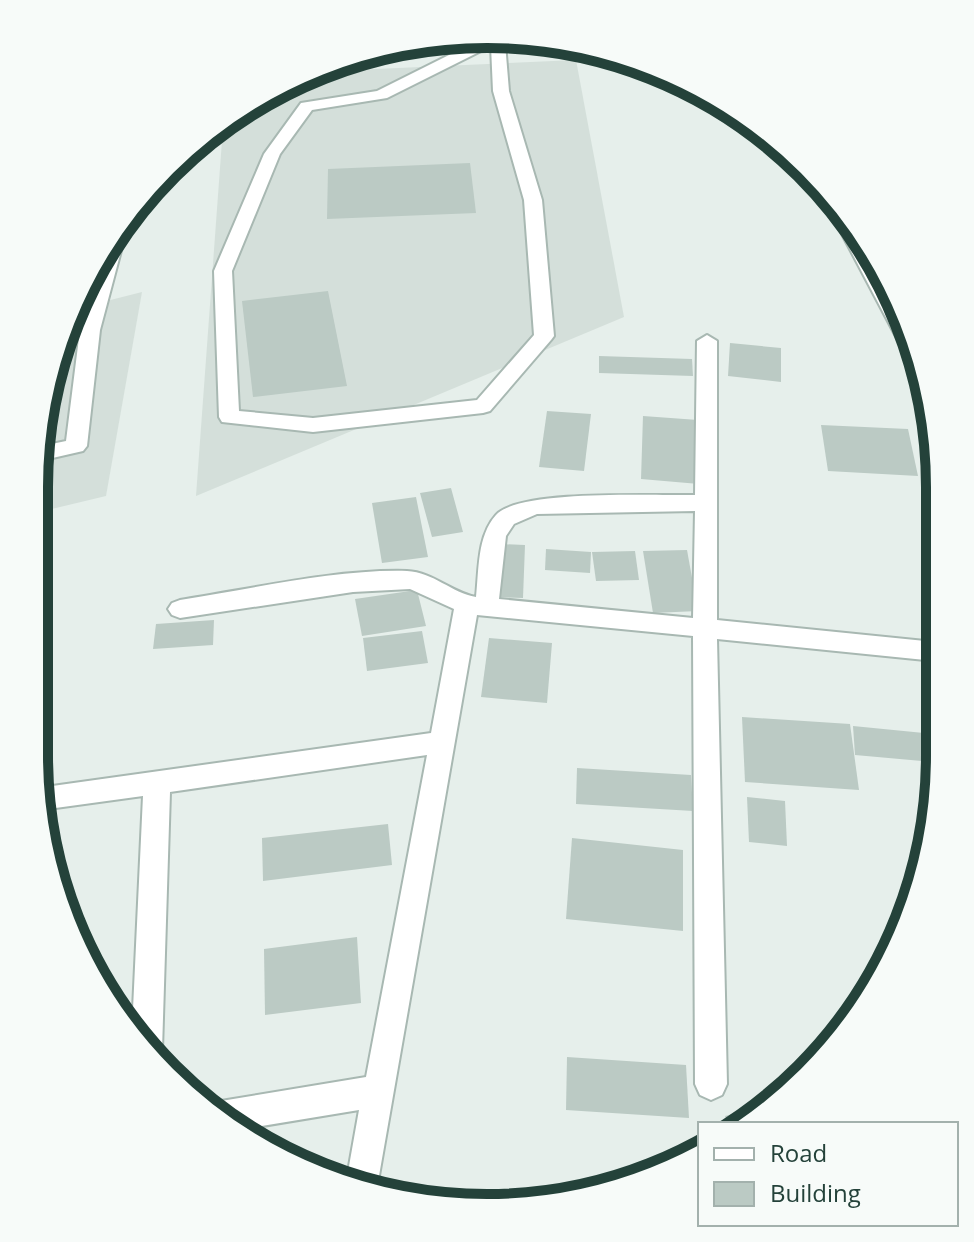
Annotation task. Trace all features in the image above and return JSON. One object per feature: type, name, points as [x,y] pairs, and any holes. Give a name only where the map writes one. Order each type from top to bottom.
[{"type":"street","points":[[474,48],[381,95],[307,106],[272,154],[223,271],[229,417],[313,425],[483,406],[544,336],[533,200],[501,91],[498,48]]},
{"type":"street","points":[[50,452],[76,446],[90,330],[108,266]]},
{"type":"street","points":[[707,341],[705,628],[711,1084]]},
{"type":"street","points":[[363,1176],[441,742],[495,535],[506,518],[534,506],[705,503]]},
{"type":"street","points":[[180,609],[353,583],[410,580],[477,605],[926,650]]},
{"type":"street","points":[[50,798],[441,742]]},
{"type":"street","points":[[148,1033],[157,783]]},
{"type":"street","points":[[236,1115],[379,1091]]},
{"type":"shaded area","points":[[576,60],[624,317],[196,496],[222,137],[293,93],[349,70]]},
{"type":"shaded area","points":[[142,292],[106,496],[48,510],[49,458],[56,401],[71,346],[87,306]]},
{"type":"building","points":[[470,163],[476,213],[327,219],[328,169]]},
{"type":"building","points":[[328,291],[347,386],[253,397],[242,301]]},
{"type":"building","points":[[730,343],[781,348],[781,382],[728,376]]},
{"type":"building","points":[[599,356],[692,359],[693,376],[599,373]]},
{"type":"building","points":[[547,411],[591,414],[584,471],[539,467]]},
{"type":"building","points":[[643,416],[698,420],[699,484],[641,479]]},
{"type":"building","points":[[821,425],[908,429],[918,476],[828,471]]},
{"type":"building","points":[[451,488],[463,532],[432,537],[420,493]]},
{"type":"building","points":[[416,497],[428,557],[382,563],[372,503]]},
{"type":"building","points":[[498,544],[525,545],[523,598],[495,597]]},
{"type":"building","points":[[546,549],[591,552],[590,573],[545,570]]},
{"type":"building","points":[[687,550],[698,611],[653,613],[643,551]]},
{"type":"building","points":[[635,551],[639,580],[596,581],[592,552]]},
{"type":"building","points":[[417,590],[426,626],[362,636],[355,599]]},
{"type":"building","points":[[214,620],[213,645],[153,649],[156,624]]},
{"type":"building","points":[[422,631],[428,663],[367,671],[363,638]]},
{"type":"building","points":[[489,638],[552,643],[547,703],[481,697]]},
{"type":"building","points":[[742,717],[850,724],[859,790],[745,782]]},
{"type":"building","points":[[853,726],[926,733],[926,761],[855,755]]},
{"type":"building","points":[[577,768],[691,775],[693,811],[576,804]]},
{"type":"building","points":[[747,797],[785,801],[787,846],[749,842]]},
{"type":"building","points":[[388,824],[392,865],[263,881],[262,838]]},
{"type":"building","points":[[572,838],[683,850],[683,931],[566,919]]},
{"type":"building","points":[[357,937],[361,1003],[265,1015],[264,949]]},
{"type":"building","points":[[567,1057],[686,1065],[689,1118],[566,1110]]},
{"type":"building","points":[[742,1112],[728,1122],[725,1116]]}]
